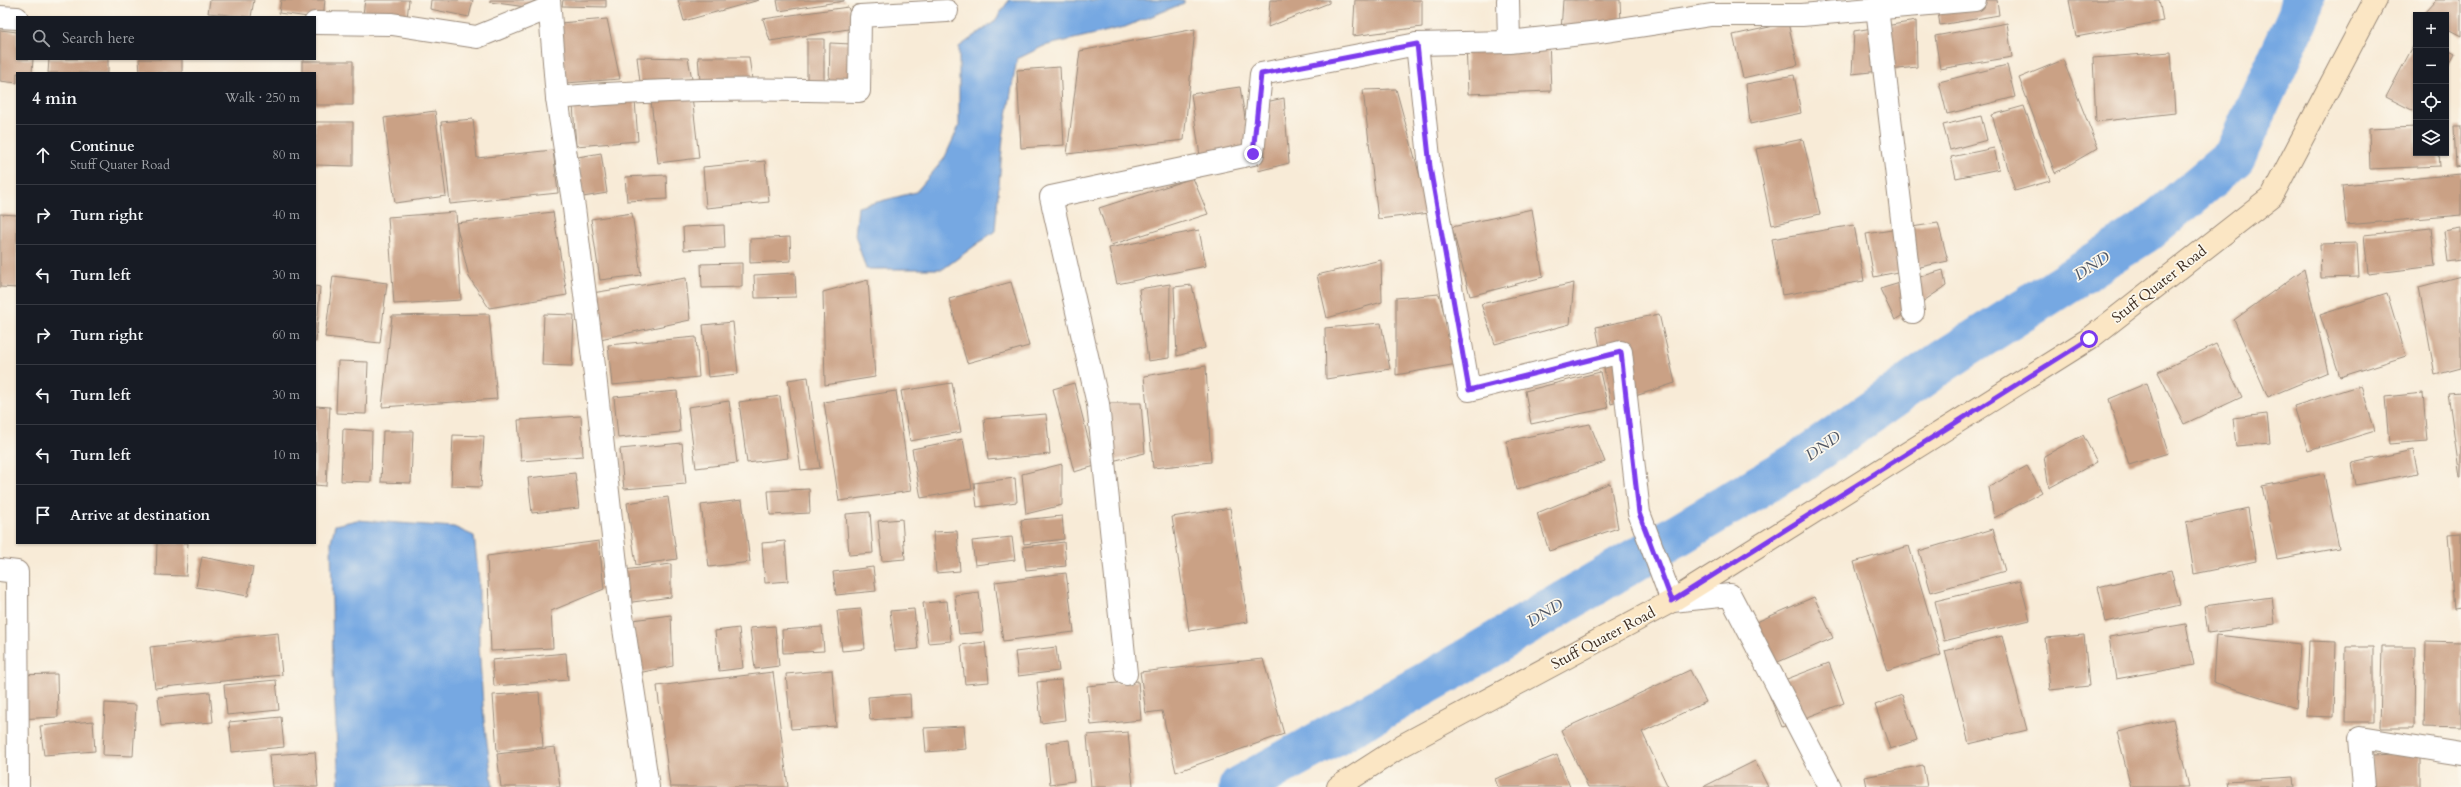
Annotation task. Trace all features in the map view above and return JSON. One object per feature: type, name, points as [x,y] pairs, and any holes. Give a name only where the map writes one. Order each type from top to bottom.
[{"type":"street","points":[[1508,0],[1509,42]]},
{"type":"street","points":[[1126,674],[1098,404],[1051,197],[1253,154],[1261,74],[1417,44],[1509,42],[1600,32],[1712,15],[1802,15],[1976,0]]},
{"type":"street","name":"Stuff Quater Road","points":[[1338,787],[1403,745],[1671,600],[2089,339],[2272,196],[2375,0]]},
{"type":"street","points":[[316,23],[392,24],[477,37],[549,4],[557,98],[574,208],[594,366],[621,610],[648,787]]},
{"type":"street","points":[[1877,8],[1914,312]]},
{"type":"street","points":[[557,98],[620,92],[750,88],[859,91],[860,16],[947,11]]},
{"type":"street","points":[[0,17],[16,18]]},
{"type":"street","points":[[1417,44],[1430,167],[1469,390],[1621,352],[1639,513],[1671,600],[1730,595],[1830,787]]},
{"type":"street","points":[[0,570],[17,572],[18,787]]},
{"type":"street","points":[[2364,787],[2360,738],[2461,754]]},
{"type":"water","points":[[1009,0],[1184,0],[1184,3],[1125,27],[1044,46],[1017,59],[1003,138],[995,231],[943,269],[866,269],[855,235],[858,207],[916,192],[944,159],[959,126],[959,47],[994,22]]},
{"type":"water","points":[[357,520],[454,527],[474,536],[479,581],[479,645],[484,720],[493,787],[339,787],[333,668],[331,541],[335,525]]},
{"type":"building","points":[[210,0],[254,0],[251,16],[208,13]]},
{"type":"building","points":[[281,0],[325,0],[323,19],[316,18],[316,16],[301,16],[279,13]]},
{"type":"building","points":[[365,0],[409,0],[407,19],[363,14]]},
{"type":"building","points":[[431,0],[473,0],[469,17],[430,9]]},
{"type":"building","points":[[490,0],[535,0],[533,8],[490,2]]},
{"type":"building","points":[[563,0],[606,0],[606,7],[562,6]]},
{"type":"building","points":[[678,0],[759,0],[684,21]]},
{"type":"building","points":[[777,0],[844,0],[844,1],[779,11]]},
{"type":"building","points":[[1270,0],[1329,0],[1329,3],[1268,27]]},
{"type":"building","points":[[1355,0],[1422,0],[1422,27],[1353,36]]},
{"type":"building","points":[[1563,0],[1620,0],[1621,23],[1561,31]]},
{"type":"building","points":[[1936,0],[1997,0],[1999,15],[1940,25]]},
{"type":"building","points":[[2069,0],[2159,0],[2163,21],[2076,37]]},
{"type":"building","points":[[2436,0],[2461,0],[2461,36],[2449,30],[2449,12],[2425,12]]},
{"type":"building","points":[[848,7],[855,28],[770,41],[763,19]]},
{"type":"building","points":[[607,19],[620,79],[566,83],[560,23]]},
{"type":"building","points":[[1916,21],[1917,67],[1852,74],[1854,31]]},
{"type":"building","points":[[1788,23],[1798,65],[1743,78],[1733,35]]},
{"type":"building","points":[[2007,23],[2012,57],[1940,69],[1935,36]]},
{"type":"building","points":[[1195,29],[1184,140],[1067,154],[1080,51]]},
{"type":"building","points":[[0,30],[16,32],[16,60],[33,60],[32,72],[16,72],[16,83],[0,81]]},
{"type":"building","points":[[807,39],[824,39],[824,84],[807,84]]},
{"type":"building","points":[[1549,39],[1551,91],[1468,94],[1466,42]]},
{"type":"building","points":[[830,43],[851,44],[850,84],[829,84]]},
{"type":"building","points":[[2413,47],[2413,110],[2386,97]]},
{"type":"building","points":[[2449,50],[2455,53],[2449,64]]},
{"type":"building","points":[[2171,52],[2175,113],[2096,122],[2093,58]]},
{"type":"building","points":[[637,57],[688,58],[692,79],[640,82]]},
{"type":"building","points":[[698,57],[749,57],[752,79],[700,81]]},
{"type":"building","points":[[49,60],[108,60],[108,72],[48,72]]},
{"type":"building","points":[[139,60],[182,60],[182,72],[140,72]]},
{"type":"building","points":[[2063,60],[2098,148],[2055,173],[2019,78]]},
{"type":"building","points":[[302,61],[353,61],[353,105],[316,105],[316,72],[302,72]]},
{"type":"building","points":[[2007,65],[2015,97],[1947,114],[1939,82]]},
{"type":"building","points":[[1060,67],[1064,145],[1021,148],[1017,70]]},
{"type":"building","points":[[1794,75],[1801,113],[1750,124],[1746,84]]},
{"type":"building","points":[[1240,87],[1250,149],[1200,156],[1191,94]]},
{"type":"building","points":[[1396,89],[1430,213],[1378,219],[1363,90]]},
{"type":"building","points":[[692,96],[699,158],[658,163],[651,100]]},
{"type":"building","points":[[1284,98],[1289,163],[1258,171],[1266,102]]},
{"type":"building","points":[[635,100],[638,141],[576,146],[573,105]]},
{"type":"building","points":[[2024,106],[2050,181],[2015,191],[1992,115]]},
{"type":"building","points":[[435,111],[446,196],[395,203],[384,118]]},
{"type":"building","points":[[1981,116],[1987,140],[1950,150],[1943,125]]},
{"type":"building","points":[[473,119],[477,158],[553,150],[558,193],[450,204],[441,122]]},
{"type":"building","points":[[316,122],[353,122],[353,166],[316,165]]},
{"type":"building","points":[[2454,126],[2461,126],[2461,166],[2456,167]]},
{"type":"building","points":[[2413,127],[2413,156],[2439,156],[2440,166],[2370,169],[2369,129]]},
{"type":"building","points":[[1803,139],[1820,214],[1772,225],[1756,149]]},
{"type":"building","points":[[1994,148],[1999,169],[1956,178],[1951,157]]},
{"type":"building","points":[[601,153],[607,193],[583,197],[578,157]]},
{"type":"building","points":[[765,161],[769,202],[706,208],[703,167]]},
{"type":"building","points":[[2461,174],[2461,215],[2346,225],[2342,185]]},
{"type":"building","points":[[666,175],[667,199],[627,201],[625,177]]},
{"type":"building","points":[[1193,178],[1208,214],[1111,245],[1099,208]]},
{"type":"building","points":[[1532,209],[1543,277],[1470,296],[1452,227]]},
{"type":"building","points":[[456,212],[461,300],[394,304],[388,217]]},
{"type":"building","points":[[553,212],[567,295],[489,308],[469,277],[456,223]]},
{"type":"building","points":[[632,213],[641,275],[600,280],[591,219]]},
{"type":"building","points":[[0,214],[16,215],[16,288],[0,287]]},
{"type":"building","points":[[1938,223],[1948,261],[1874,277],[1866,234]]},
{"type":"building","points":[[724,225],[725,248],[684,250],[683,227]]},
{"type":"building","points":[[1854,225],[1864,281],[1782,295],[1772,239]]},
{"type":"building","points":[[2431,228],[2435,266],[2368,274],[2364,235]]},
{"type":"building","points":[[2461,228],[2461,260],[2448,262],[2444,231]]},
{"type":"building","points":[[1199,230],[1206,266],[1117,284],[1109,248]]},
{"type":"building","points":[[790,237],[791,261],[750,263],[750,239]]},
{"type":"building","points":[[2357,243],[2359,277],[2321,278],[2320,244]]},
{"type":"building","points":[[1381,260],[1382,302],[1327,318],[1317,275]]},
{"type":"building","points":[[742,263],[742,287],[702,288],[701,264]]},
{"type":"building","points":[[2304,269],[2328,372],[2268,397],[2234,320]]},
{"type":"building","points":[[1943,270],[1946,286],[1895,320],[1880,289]]},
{"type":"building","points":[[795,273],[796,297],[755,298],[754,275]]},
{"type":"building","points":[[333,276],[387,283],[380,343],[325,337]]},
{"type":"building","points":[[2461,276],[2461,368],[2435,375],[2419,287]]},
{"type":"building","points":[[686,278],[690,320],[600,339],[592,293]]},
{"type":"building","points":[[868,280],[875,377],[825,385],[823,292]]},
{"type":"building","points":[[1011,282],[1029,346],[967,363],[949,299]]},
{"type":"building","points":[[1574,283],[1570,324],[1495,344],[1481,304]]},
{"type":"building","points":[[1170,284],[1169,358],[1148,361],[1139,289]]},
{"type":"building","points":[[1192,285],[1205,348],[1177,356],[1174,287]]},
{"type":"building","points":[[316,286],[320,287],[316,342]]},
{"type":"building","points":[[2387,293],[2406,356],[2340,377],[2320,315]]},
{"type":"building","points":[[1439,294],[1457,364],[1396,375],[1396,298]]},
{"type":"building","points":[[489,314],[497,399],[382,407],[392,316]]},
{"type":"building","points":[[544,314],[574,315],[572,366],[542,365]]},
{"type":"building","points":[[1659,314],[1675,383],[1611,404],[1596,327]]},
{"type":"building","points":[[733,322],[738,374],[708,377],[703,325]]},
{"type":"building","points":[[1381,323],[1390,369],[1326,379],[1325,328]]},
{"type":"building","points":[[696,337],[699,377],[612,385],[608,345]]},
{"type":"building","points":[[2216,344],[2242,397],[2184,424],[2158,372]]},
{"type":"building","points":[[338,361],[368,362],[366,414],[336,413]]},
{"type":"building","points":[[1206,366],[1211,462],[1153,468],[1144,376]]},
{"type":"building","points":[[1600,372],[1608,408],[1531,424],[1525,391]]},
{"type":"building","points":[[808,377],[820,468],[801,470],[788,380]]},
{"type":"building","points":[[952,383],[961,432],[910,441],[901,391]]},
{"type":"building","points":[[1074,383],[1095,466],[1074,472],[1053,389]]},
{"type":"building","points":[[2147,383],[2168,453],[2129,465],[2109,399]]},
{"type":"building","points":[[2361,385],[2375,431],[2308,451],[2294,406]]},
{"type":"building","points":[[677,391],[680,432],[618,438],[614,397]]},
{"type":"building","points":[[896,391],[911,491],[839,501],[824,402]]},
{"type":"building","points":[[2461,392],[2461,477],[2460,477],[2448,393]]},
{"type":"building","points":[[2423,393],[2427,441],[2389,444],[2385,397]]},
{"type":"building","points":[[780,396],[788,458],[747,463],[739,402]]},
{"type":"building","points":[[729,401],[737,463],[696,468],[688,407]]},
{"type":"building","points":[[1109,403],[1141,403],[1145,453],[1108,462]]},
{"type":"building","points":[[316,406],[330,407],[326,486],[316,485]]},
{"type":"building","points":[[1046,414],[1050,454],[988,460],[984,419]]},
{"type":"building","points":[[2267,414],[2270,443],[2236,446],[2233,418]]},
{"type":"building","points":[[581,416],[583,456],[521,461],[518,420]]},
{"type":"building","points":[[1590,424],[1605,462],[1516,490],[1506,441]]},
{"type":"building","points":[[343,429],[372,431],[371,482],[341,481]]},
{"type":"building","points":[[383,431],[413,431],[411,483],[381,482]]},
{"type":"building","points":[[453,435],[484,436],[481,487],[451,486]]},
{"type":"building","points":[[2083,435],[2097,462],[2049,488],[2044,456]]},
{"type":"building","points":[[963,439],[972,489],[921,498],[912,449]]},
{"type":"building","points":[[682,443],[686,484],[624,489],[620,449]]},
{"type":"building","points":[[2413,450],[2418,473],[2356,485],[2352,463]]},
{"type":"building","points":[[1062,464],[1062,505],[1026,514],[1022,474]]},
{"type":"building","points":[[2027,466],[2042,492],[1994,518],[1989,487]]},
{"type":"building","points":[[575,473],[579,508],[532,513],[528,478]]},
{"type":"building","points":[[2324,474],[2339,548],[2277,559],[2262,486]]},
{"type":"building","points":[[1015,478],[1017,502],[977,507],[974,483]]},
{"type":"building","points":[[1610,483],[1618,528],[1549,551],[1537,513]]},
{"type":"building","points":[[809,489],[810,513],[770,515],[768,491]]},
{"type":"building","points":[[668,497],[677,559],[636,565],[627,503]]},
{"type":"building","points":[[742,500],[750,562],[709,567],[701,505]]},
{"type":"building","points":[[1230,508],[1248,622],[1189,631],[1172,517]]},
{"type":"building","points":[[2248,508],[2256,561],[2194,574],[2186,522]]},
{"type":"building","points":[[870,512],[873,553],[849,555],[846,514]]},
{"type":"building","points":[[1062,516],[1064,539],[1024,544],[1021,520]]},
{"type":"building","points":[[902,519],[905,559],[882,561],[878,521]]},
{"type":"building","points":[[1993,529],[2005,571],[1931,592],[1919,551]]},
{"type":"building","points":[[957,531],[960,571],[936,573],[933,532]]},
{"type":"building","points":[[2461,533],[2461,608],[2454,609],[2448,534]]},
{"type":"building","points":[[1012,537],[1015,560],[975,565],[972,541]]},
{"type":"building","points":[[599,541],[604,589],[551,611],[553,648],[491,651],[487,556]]},
{"type":"building","points":[[785,541],[788,581],[765,583],[762,543]]},
{"type":"building","points":[[1064,542],[1066,566],[1026,570],[1023,547]]},
{"type":"building","points":[[157,544],[188,544],[186,576],[156,575]]},
{"type":"building","points":[[1909,546],[1941,655],[1887,671],[1854,562]]},
{"type":"building","points":[[202,557],[253,567],[248,596],[196,587]]},
{"type":"building","points":[[671,564],[671,597],[625,603],[624,570]]},
{"type":"building","points":[[873,567],[876,591],[836,595],[833,572]]},
{"type":"building","points":[[2171,570],[2180,605],[2106,622],[2098,587]]},
{"type":"building","points":[[1066,573],[1074,632],[1003,641],[995,582]]},
{"type":"building","points":[[2020,581],[2030,620],[1944,641],[1935,601]]},
{"type":"building","points":[[979,592],[983,632],[959,634],[955,595]]},
{"type":"building","points":[[1814,597],[1833,638],[1771,665],[1752,624]]},
{"type":"building","points":[[2272,597],[2275,624],[2208,633],[2204,606]]},
{"type":"building","points":[[947,601],[951,641],[928,643],[923,603]]},
{"type":"building","points":[[861,609],[865,649],[842,651],[837,611]]},
{"type":"building","points":[[914,609],[918,649],[895,651],[890,611]]},
{"type":"building","points":[[671,615],[673,666],[638,673],[632,620]]},
{"type":"building","points":[[2186,624],[2194,665],[2116,679],[2109,637]]},
{"type":"building","points":[[775,626],[779,666],[755,669],[750,628]]},
{"type":"building","points":[[822,627],[824,651],[783,653],[782,630]]},
{"type":"building","points":[[739,628],[743,668],[719,671],[715,631]]},
{"type":"building","points":[[278,633],[282,675],[155,688],[150,647]]},
{"type":"building","points":[[2084,635],[2089,686],[2050,690],[2045,638]]},
{"type":"building","points":[[2216,635],[2300,644],[2296,708],[2213,682]]},
{"type":"building","points":[[2002,636],[2027,730],[1969,744],[1945,651]]},
{"type":"building","points":[[2309,641],[2336,642],[2334,717],[2306,716]]},
{"type":"building","points":[[2426,641],[2461,642],[2461,728],[2424,727]]},
{"type":"building","points":[[985,642],[989,682],[965,684],[961,645]]},
{"type":"building","points":[[1056,647],[1059,671],[1018,676],[1015,652]]},
{"type":"building","points":[[2346,647],[2373,647],[2373,722],[2345,722]]},
{"type":"building","points":[[2382,647],[2415,647],[2414,728],[2380,728]]},
{"type":"building","points":[[566,653],[568,680],[494,686],[492,660]]},
{"type":"building","points":[[1263,659],[1284,734],[1176,772],[1162,711],[1146,713],[1140,672]]},
{"type":"building","points":[[1829,663],[1844,703],[1782,727],[1766,687]]},
{"type":"building","points":[[832,670],[836,726],[791,729],[786,674]]},
{"type":"building","points":[[1690,670],[1706,702],[1642,732],[1668,787],[1588,787],[1561,730]]},
{"type":"building","points":[[773,672],[788,787],[670,787],[657,686]]},
{"type":"building","points":[[57,674],[58,717],[16,719],[14,675]]},
{"type":"building","points":[[276,680],[279,710],[227,715],[224,685]]},
{"type":"building","points":[[1061,680],[1065,720],[1041,723],[1037,682]]},
{"type":"building","points":[[1138,681],[1141,720],[1091,725],[1087,686]]},
{"type":"building","points":[[210,692],[213,722],[161,726],[158,697]]},
{"type":"building","points":[[539,692],[543,747],[497,751],[493,695]]},
{"type":"building","points":[[910,694],[911,717],[870,720],[868,697]]},
{"type":"building","points":[[1902,695],[1917,740],[1890,749],[1875,705]]},
{"type":"building","points":[[105,703],[136,705],[133,756],[103,755]]},
{"type":"building","points":[[281,717],[284,747],[232,752],[229,722]]},
{"type":"building","points":[[2173,719],[2189,787],[2131,787],[2117,732]]},
{"type":"building","points":[[93,721],[95,751],[44,755],[40,726]]},
{"type":"building","points":[[964,726],[966,749],[926,752],[924,728]]},
{"type":"building","points":[[1128,732],[1133,787],[1091,787],[1087,735]]},
{"type":"building","points":[[1069,740],[1074,781],[1050,784],[1046,743]]},
{"type":"building","points":[[555,747],[560,787],[501,787],[497,754]]},
{"type":"building","points":[[315,752],[318,787],[272,787],[269,755]]},
{"type":"building","points":[[2420,753],[2420,787],[2373,787],[2372,755]]},
{"type":"building","points":[[1557,755],[1570,787],[1498,787],[1495,779]]},
{"type":"building","points":[[1755,761],[1768,787],[1703,787]]},
{"type":"building","points":[[1923,765],[1927,787],[1867,787],[1865,777]]},
{"type":"building","points":[[2294,777],[2295,787],[2228,787],[2227,781]]},
{"type":"waterway","name":"DND","points":[[1240,787],[1450,670],[1800,462],[1945,360],[2145,232],[2234,157],[2299,15],[2303,0]]},
{"type":"route","points":[[1253,154],[1261,74],[1417,44],[1430,167],[1469,390],[1621,352],[1639,513],[1672,601],[2089,339]]}]
